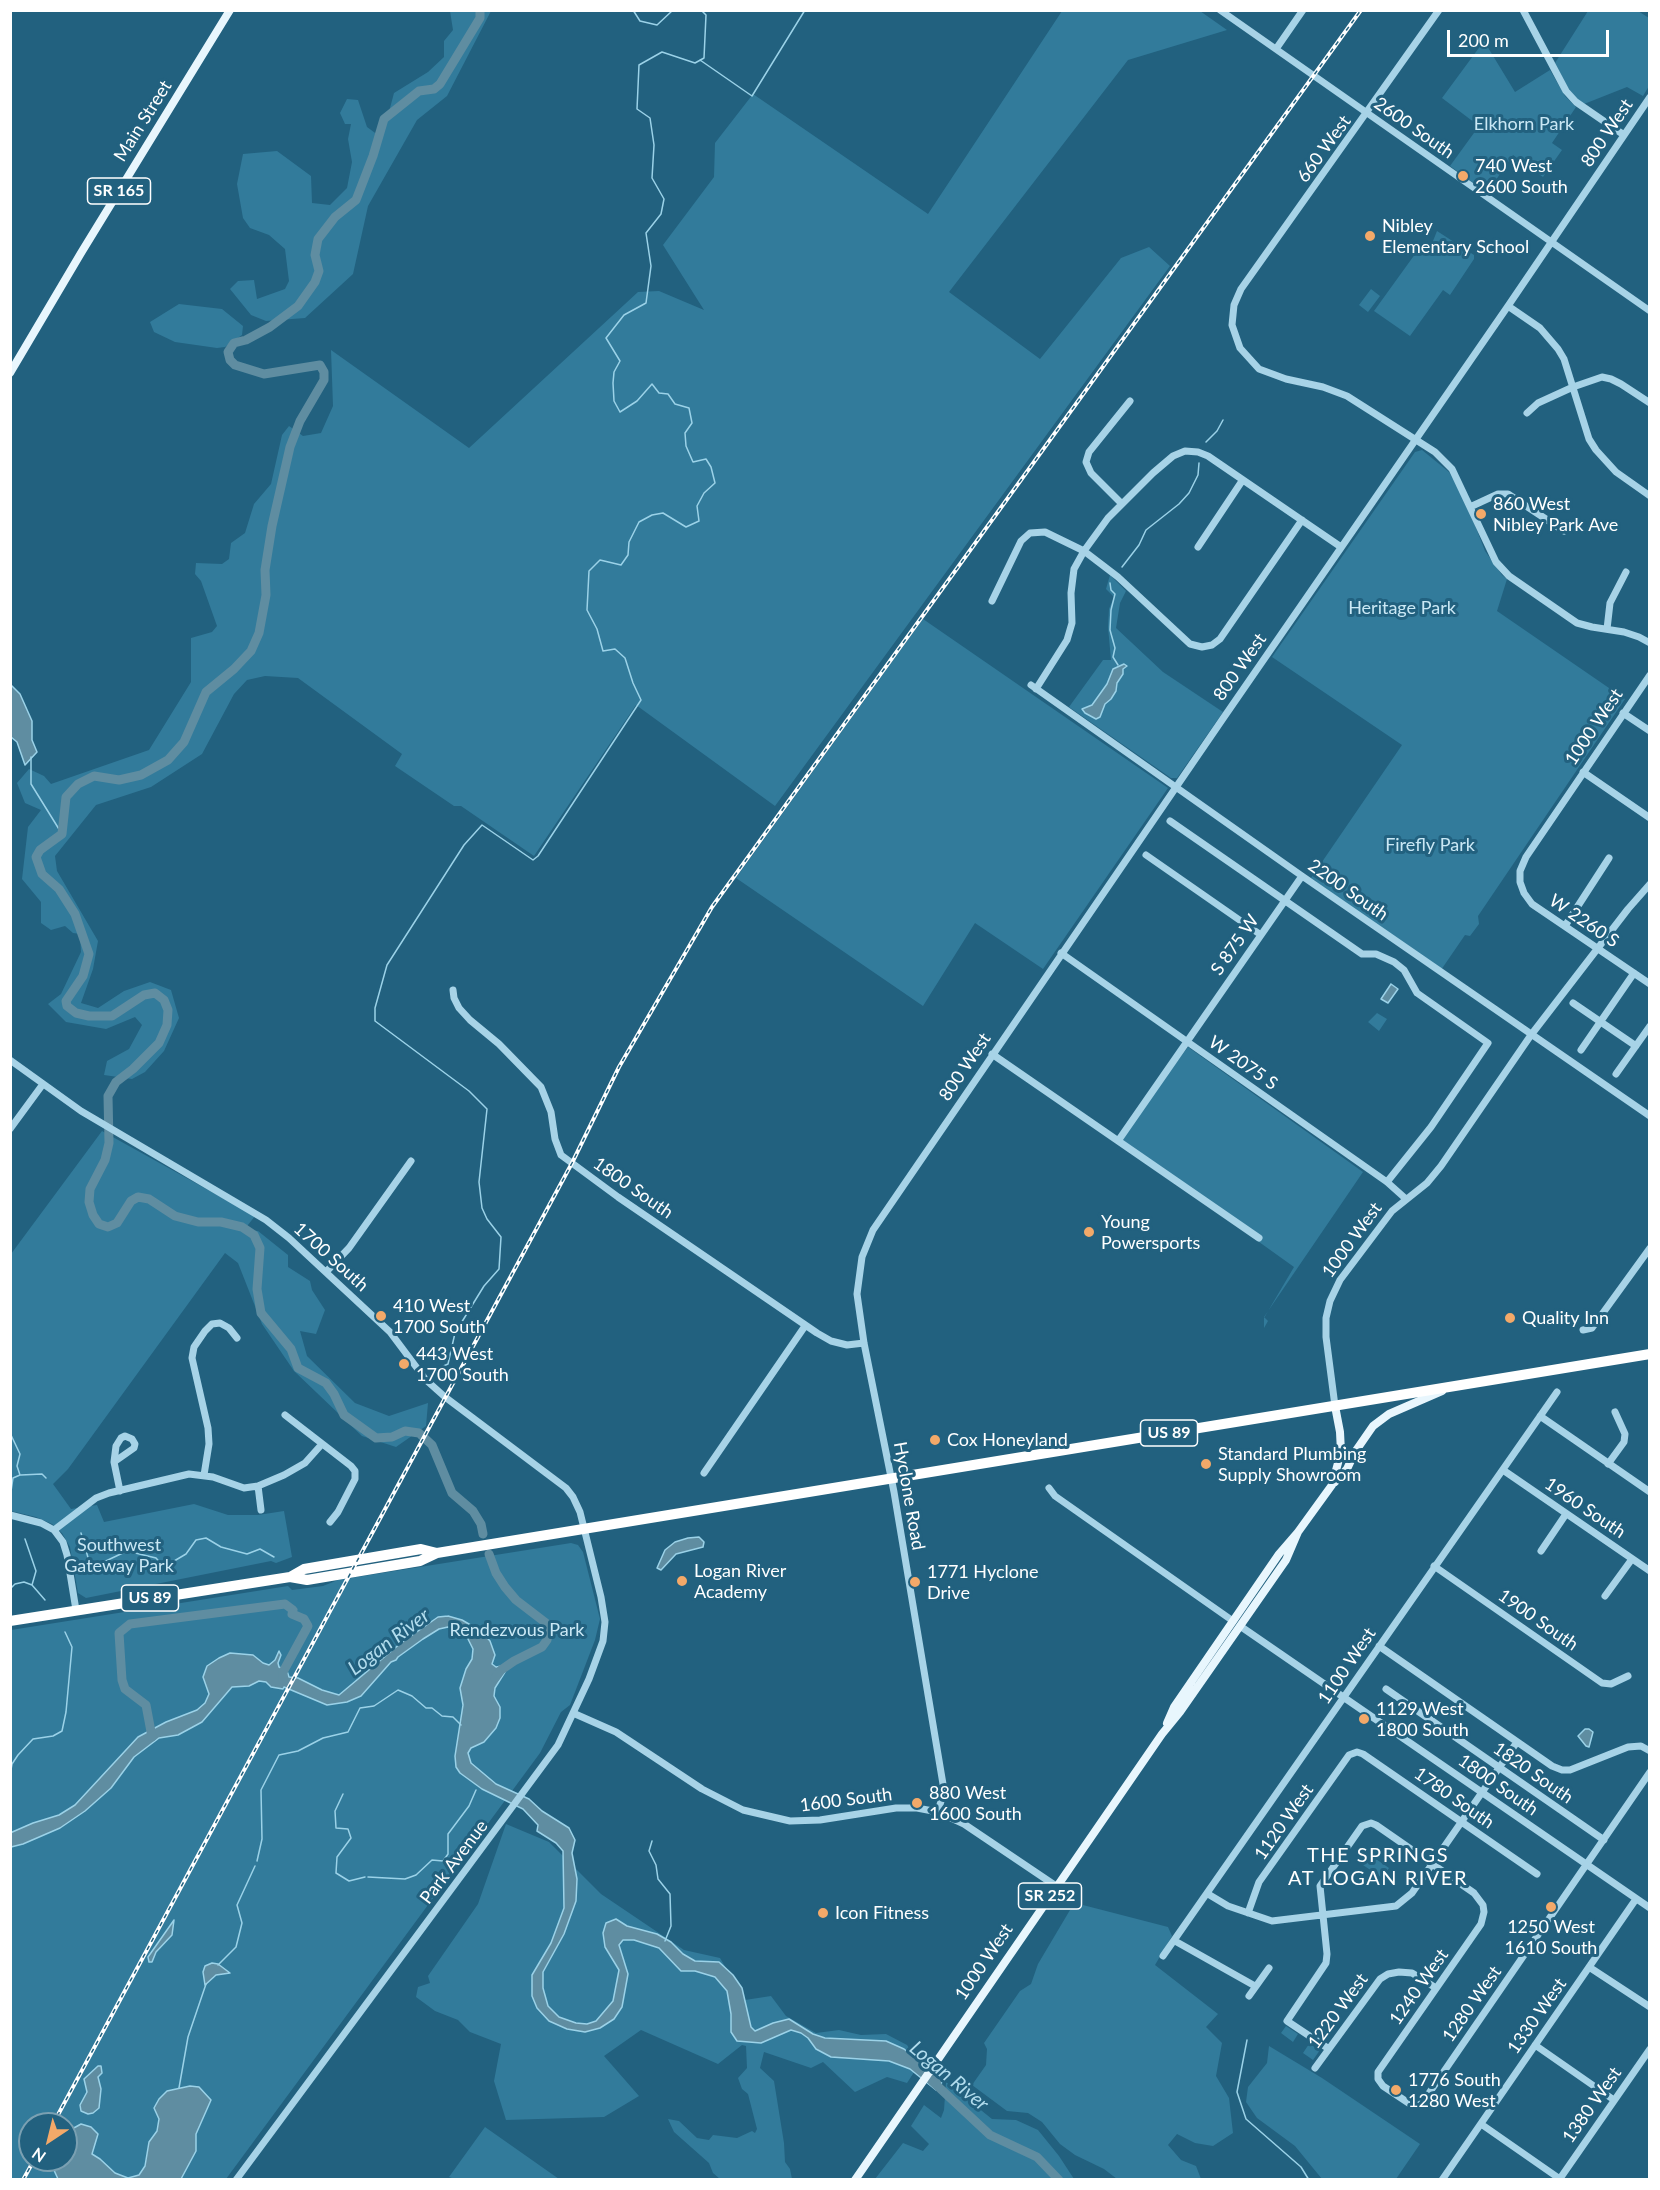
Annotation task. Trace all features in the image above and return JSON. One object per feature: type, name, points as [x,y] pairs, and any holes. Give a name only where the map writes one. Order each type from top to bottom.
[{"type":"highway","name":"US 89","points":[[10,1621],[290,1577],[304,1569],[421,1549],[437,1552],[1650,1354]]},
{"type":"main road","name":"Main Street","points":[[10,373],[230,10]]},
{"type":"main road","points":[[1332,1485],[1347,1469],[1354,1452],[1373,1426],[1389,1414],[1451,1387]]},
{"type":"main road","name":"1000 West","points":[[855,2180],[1056,1886],[1174,1719],[1176,1712],[1235,1629],[1286,1546],[1332,1485],[1341,1452],[1335,1406]]},
{"type":"main road","name":"1000 West","points":[[1162,1734],[1174,1707],[1286,1560],[1298,1532]]},
{"type":"street","name":"2600 South","points":[[1220,10],[1650,311]]},
{"type":"street","points":[[1276,49],[1303,10]]},
{"type":"street","name":"660 West","points":[[1415,440],[1347,396],[1259,369],[1240,348],[1232,325],[1234,305],[1241,289],[1439,10]]},
{"type":"street","points":[[1523,10],[1566,91],[1576,102],[1624,135]]},
{"type":"street","name":"800 West","points":[[862,1257],[873,1230],[992,1054],[1509,306],[1650,97]]},
{"type":"street","points":[[1509,306],[1549,336],[1564,359],[1589,440],[1596,450],[1616,472],[1650,496]]},
{"type":"street","points":[[1527,412],[1538,403],[1602,377],[1611,379],[1650,403]]},
{"type":"street","points":[[1122,504],[1091,473],[1086,462],[1089,452],[1130,401]]},
{"type":"street","points":[[1415,440],[1435,452],[1452,469],[1496,562],[1509,576],[1577,622],[1624,632],[1650,644]]},
{"type":"street","points":[[1084,551],[1108,518],[1165,461],[1185,451],[1208,456],[1341,547]]},
{"type":"street","points":[[1198,547],[1242,480]]},
{"type":"street","points":[[1470,507],[1498,494],[1508,494],[1564,531]]},
{"type":"street","points":[[992,601],[1021,541],[1030,533],[1045,532],[1084,551],[1118,577],[1190,644],[1202,647],[1212,645],[1220,639],[1302,520]]},
{"type":"street","name":"2200 South","points":[[1084,551],[1074,569],[1071,593],[1072,623],[1067,640],[1034,687],[1302,876],[1650,1116]]},
{"type":"street","points":[[1607,629],[1610,603],[1626,572]]},
{"type":"street","name":"1000 West","points":[[1532,903],[1524,893],[1520,882],[1520,871],[1526,857],[1650,675]]},
{"type":"street","points":[[1623,713],[1650,731]]},
{"type":"street","points":[[1583,772],[1650,818]]},
{"type":"street","points":[[1170,820],[1362,954],[1376,954],[1394,962],[1404,970],[1417,993],[1488,1043],[1431,1127],[1387,1182]]},
{"type":"street","points":[[1146,855],[1261,935]]},
{"type":"street","points":[[1565,926],[1609,858]]},
{"type":"street","name":"S 875 W","points":[[1118,1141],[1302,876]]},
{"type":"street","name":"1000 West","points":[[1335,1406],[1326,1337],[1326,1318],[1330,1301],[1340,1280],[1382,1222],[1427,1183],[1441,1166],[1532,1035],[1638,896],[1650,884]]},
{"type":"street","name":"W 2260 S","points":[[1532,903],[1650,984]]},
{"type":"street","name":"W 2075 S","points":[[1061,954],[1387,1182],[1406,1199]]},
{"type":"street","points":[[1581,1050],[1634,973]]},
{"type":"street","name":"1800 South","points":[[453,990],[454,998],[465,1014],[499,1044],[541,1087],[551,1112],[555,1139],[561,1155],[618,1197],[806,1326],[831,1341],[847,1345],[864,1342]]},
{"type":"street","points":[[1573,1003],[1636,1046]]},
{"type":"street","points":[[1616,1074],[1650,1026]]},
{"type":"street","points":[[992,1054],[1259,1238]]},
{"type":"street","name":"1700 South","points":[[10,1060],[81,1111],[266,1220],[390,1332],[426,1380],[445,1398],[566,1488],[573,1497],[585,1528]]},
{"type":"street","points":[[10,1130],[44,1084]]},
{"type":"street","points":[[326,1272],[348,1248],[411,1161]]},
{"type":"street","points":[[1583,1330],[1592,1328],[1650,1248]]},
{"type":"street","name":"Hyclone Road","points":[[862,1257],[857,1294],[944,1790],[938,1812]]},
{"type":"street","points":[[204,1476],[209,1444],[208,1428],[192,1358],[194,1347],[213,1324],[220,1323],[229,1328],[237,1338]]},
{"type":"street","points":[[704,1473],[806,1326]]},
{"type":"street","name":"1100 West","points":[[1163,1956],[1557,1392]]},
{"type":"street","points":[[1608,1464],[1624,1442],[1625,1434],[1615,1412]]},
{"type":"street","points":[[285,1415],[355,1471],[355,1479],[338,1512],[330,1522]]},
{"type":"street","points":[[1540,1416],[1650,1492]]},
{"type":"street","points":[[114,1462],[134,1448],[135,1444],[132,1439],[125,1436],[116,1446],[114,1462],[120,1491]]},
{"type":"street","points":[[54,1530],[96,1498],[189,1474],[244,1488],[258,1486],[305,1463],[322,1444]]},
{"type":"street","points":[[116,1446],[128,1454]]},
{"type":"street","name":"1960 South","points":[[1503,1470],[1650,1571]]},
{"type":"street","points":[[258,1486],[261,1510]]},
{"type":"street","name":"1800 South","points":[[1049,1488],[1055,1496],[1237,1624],[1650,1908]]},
{"type":"street","points":[[1541,1551],[1566,1514]]},
{"type":"street","points":[[10,1515],[41,1523],[54,1530],[63,1542],[76,1610]]},
{"type":"street","name":"Park Avenue","points":[[236,2180],[558,1745],[603,1641],[605,1622],[585,1528]]},
{"type":"street","points":[[1605,1596],[1632,1558]]},
{"type":"street","name":"1900 South","points":[[1434,1566],[1602,1683],[1611,1684],[1628,1676]]},
{"type":"street","points":[[1379,1646],[1552,1766],[1562,1770],[1570,1770],[1628,1747],[1641,1746],[1650,1751]]},
{"type":"street","name":"1820 South","points":[[1386,1689],[1604,1840]]},
{"type":"street","name":"1600 South","points":[[573,1713],[616,1732],[720,1800],[761,1815],[790,1821],[808,1821],[896,1808],[917,1808],[938,1812],[964,1824],[1056,1886]]},
{"type":"street","points":[[1208,1894],[1222,1903],[1278,1922],[1396,1906],[1412,1893],[1517,1742]]},
{"type":"street","name":"1780 South","points":[[1353,1754],[1357,1752],[1363,1754],[1537,1874]]},
{"type":"street","name":"1120 West","points":[[1248,1913],[1259,1882],[1349,1755],[1353,1754]]},
{"type":"street","name":"1280 West","points":[[1378,2079],[1383,2086],[1410,2104],[1421,2104],[1650,1772]]},
{"type":"street","points":[[1329,2049],[1287,2021],[1326,1963],[1328,1954],[1319,1891],[1322,1882],[1358,1830],[1365,1824],[1376,1825],[1432,1864]]},
{"type":"street","name":"1240 West","points":[[1378,2079],[1378,2072],[1480,1924],[1484,1912],[1483,1905],[1474,1893],[1432,1864]]},
{"type":"street","name":"1330 West","points":[[1442,2180],[1636,1899]]},
{"type":"street","points":[[1175,1941],[1255,1986]]},
{"type":"street","points":[[1589,1967],[1650,2007]]},
{"type":"street","points":[[1249,1996],[1269,1968]]},
{"type":"street","name":"1220 West","points":[[1315,2068],[1377,1981],[1388,1974],[1412,1973],[1436,1988]]},
{"type":"street","points":[[1535,2045],[1614,2100]]},
{"type":"street","name":"1380 West","points":[[1559,2179],[1650,2049]]},
{"type":"street","points":[[1481,2124],[1559,2179]]},
{"type":"green space","points":[[450,11],[491,11],[447,96],[417,120],[368,206],[353,274],[305,318],[266,321],[251,315],[230,289],[238,281],[254,280],[257,299],[285,289],[289,281],[285,249],[269,235],[250,228],[243,218],[237,184],[243,154],[277,151],[311,176],[312,203],[330,205],[347,188],[352,162],[348,139],[351,124],[345,124],[340,113],[347,99],[358,100],[367,127],[382,138],[394,93],[428,72],[444,57],[444,41],[453,30]]},
{"type":"green space","points":[[1062,11],[1200,11],[1227,30],[1128,60],[949,292],[1040,359],[1121,258],[1149,247],[1170,266],[775,806],[636,705],[534,856],[461,806],[454,806],[395,766],[402,754],[298,678],[265,676],[247,680],[234,694],[202,754],[151,787],[96,805],[55,856],[57,871],[98,941],[93,969],[81,1003],[98,1008],[124,991],[150,982],[171,990],[179,1018],[164,1051],[145,1072],[132,1079],[104,1075],[107,1061],[129,1049],[142,1025],[135,1017],[106,1029],[66,1022],[48,1004],[61,994],[81,952],[80,934],[73,933],[65,926],[51,930],[41,923],[41,902],[22,879],[28,827],[41,810],[25,803],[17,783],[29,769],[44,776],[51,784],[149,750],[191,682],[191,638],[212,632],[217,626],[201,581],[195,574],[196,563],[222,564],[229,559],[231,543],[245,533],[254,504],[271,484],[282,435],[289,426],[303,436],[321,433],[333,406],[331,350],[469,448],[638,292],[659,291],[704,310],[663,245],[714,177],[715,143],[753,94],[928,214]]},
{"type":"green space","points":[[1588,11],[1638,11],[1649,18],[1649,86],[1643,96],[1627,87],[1584,104],[1568,88],[1555,63]]},
{"type":"green space","name":"Elkhorn Park","points":[[1484,41],[1515,92],[1550,70],[1565,96],[1576,107],[1552,143],[1562,150],[1543,177],[1513,155],[1487,193],[1450,166],[1479,126],[1442,98]]},
{"type":"green space","points":[[1437,231],[1474,255],[1474,259],[1450,295],[1443,290],[1410,336],[1374,311],[1418,250],[1427,256]]},
{"type":"green space","points":[[1371,289],[1380,296],[1368,312],[1359,305]]},
{"type":"green space","points":[[179,304],[222,309],[243,326],[242,335],[225,347],[217,348],[175,342],[154,332],[150,322]]},
{"type":"green space","points":[[1422,450],[1449,472],[1466,502],[1485,551],[1507,579],[1497,611],[1625,699],[1478,916],[1479,924],[1470,936],[1465,935],[1441,970],[1311,878],[1402,745],[1272,657],[1415,452]]},
{"type":"green space","points":[[1110,575],[1126,591],[1120,603],[1116,628],[1163,672],[1223,712],[1177,778],[1171,778],[1069,707],[1103,660],[1111,660],[1108,627],[1109,609],[1114,597],[1106,589]]},
{"type":"green space","points":[[923,619],[1168,788],[1043,969],[975,923],[923,1006],[736,878]]},
{"type":"green space","points":[[1377,1013],[1387,1019],[1379,1031],[1368,1022]]},
{"type":"green space","points":[[1188,1047],[1363,1172],[1268,1311],[1294,1267],[1118,1141]]},
{"type":"green space","name":"Southwest Gateway Park","points":[[102,1131],[255,1216],[244,1230],[258,1231],[288,1255],[288,1267],[310,1281],[312,1290],[325,1310],[316,1334],[300,1331],[307,1356],[355,1403],[389,1416],[428,1403],[426,1426],[396,1447],[362,1436],[294,1371],[262,1324],[238,1263],[225,1253],[68,1469],[53,1484],[71,1509],[97,1505],[104,1522],[194,1504],[228,1515],[258,1515],[284,1511],[292,1557],[276,1563],[271,1561],[86,1598],[78,1593],[70,1547],[62,1533],[52,1524],[36,1517],[11,1511],[11,1254]]},
{"type":"green space","name":"Rendezvous Park","points":[[571,1543],[578,1545],[583,1552],[600,1619],[595,1640],[570,1705],[561,1712],[540,1753],[226,2179],[11,2179],[11,1630],[288,1586],[292,1590],[323,1586],[338,1580]]},
{"type":"green space","points":[[506,1824],[549,1842],[601,1894],[684,1950],[720,1958],[745,2000],[771,1996],[786,2016],[816,2033],[839,2030],[861,2035],[886,2034],[907,2045],[920,2063],[907,2083],[887,2077],[855,2092],[823,2062],[811,2068],[764,2052],[760,2068],[774,2081],[785,2162],[790,2169],[792,2179],[720,2179],[713,2173],[709,2163],[674,2132],[668,2119],[679,2121],[697,2138],[709,2140],[713,2135],[737,2138],[752,2131],[755,2133],[757,2129],[748,2094],[742,2089],[738,2078],[747,2068],[746,2046],[742,2045],[718,2064],[641,2030],[604,2056],[639,2096],[604,2117],[506,2120],[494,2081],[501,2044],[470,2032],[458,2020],[435,2011],[416,1997],[418,1987],[430,1983],[428,1976],[478,1904]]},
{"type":"green space","points":[[1370,1855],[1389,1868],[1382,1878],[1363,1865]]},
{"type":"green space","points":[[1079,1904],[1168,1927],[1172,1936],[1155,1965],[1218,2014],[1206,2027],[1222,2043],[1216,2076],[1229,2098],[1233,2133],[1213,2146],[1195,2143],[1177,2134],[1168,2145],[1181,2160],[1196,2166],[1201,2179],[1117,2179],[1060,2144],[1042,2122],[1028,2113],[1007,2111],[972,2085],[986,2065],[987,2049],[984,2043],[1020,1991],[1031,1984],[1038,1964],[1070,1910]]},
{"type":"green space","points":[[1286,2026],[1298,2034],[1293,2042],[1281,2033]]},
{"type":"green space","points":[[1309,2044],[1320,2050],[1313,2060],[1303,2053]]},
{"type":"green space","points":[[1269,2046],[1322,2078],[1420,2144],[1396,2179],[1322,2179],[1295,2146],[1257,2118],[1246,2102],[1248,2087],[1267,2063]]},
{"type":"green space","points":[[946,2082],[992,2119],[1016,2120],[1038,2130],[1074,2179],[875,2179],[903,2143],[923,2151],[929,2144],[911,2126],[924,2105],[941,2118],[944,2110]]},
{"type":"green space","points":[[485,2127],[559,2179],[457,2180],[449,2177]]},
{"type":"shaded area","points":[[1124,664],[1127,666],[1123,669],[1116,691],[1105,704],[1100,717],[1096,719],[1085,713],[1082,709],[1092,705],[1107,684],[1113,669]]},
{"type":"shaded area","points":[[10,684],[20,694],[32,721],[32,740],[37,752],[25,765],[17,742],[11,737]]},
{"type":"shaded area","points":[[1391,984],[1398,989],[1388,1003],[1381,999]]},
{"type":"shaded area","points":[[699,1537],[704,1542],[703,1547],[676,1554],[661,1570],[657,1568],[665,1550],[675,1542]]},
{"type":"shaded area","points":[[448,1616],[462,1620],[481,1631],[490,1641],[495,1655],[492,1664],[496,1667],[502,1666],[505,1672],[495,1688],[494,1696],[500,1707],[500,1718],[496,1728],[484,1742],[471,1748],[468,1753],[471,1763],[496,1784],[529,1799],[542,1811],[569,1828],[575,1840],[572,1853],[577,1879],[576,1901],[564,1934],[543,1972],[543,1988],[548,2006],[559,2017],[587,2024],[596,2021],[613,2001],[619,1970],[605,1947],[603,1933],[606,1923],[616,1919],[627,1926],[657,1934],[695,1961],[719,1962],[733,1975],[742,1988],[751,2027],[755,2031],[789,2019],[813,2034],[825,2038],[886,2041],[904,2049],[943,2081],[936,2090],[910,2069],[889,2061],[831,2057],[816,2049],[801,2033],[791,2030],[761,2043],[737,2041],[731,2032],[727,1991],[715,1977],[695,1971],[681,1971],[659,1948],[634,1940],[623,1940],[619,1945],[628,1974],[622,2007],[614,2019],[600,2028],[585,2032],[567,2029],[549,2021],[537,2008],[532,1996],[532,1975],[551,1943],[564,1908],[563,1851],[556,1843],[537,1831],[538,1825],[523,1809],[482,1789],[460,1773],[456,1767],[455,1756],[463,1705],[460,1688],[472,1659],[473,1649],[466,1635],[456,1628],[439,1629],[423,1639],[391,1662],[361,1696],[347,1702],[327,1705],[284,1687],[283,1689],[271,1687],[266,1682],[259,1681],[249,1686],[232,1687],[202,1722],[178,1735],[159,1738],[134,1757],[111,1788],[85,1811],[60,1828],[11,1847],[10,1833],[59,1815],[75,1805],[138,1737],[166,1722],[197,1710],[205,1703],[209,1694],[203,1677],[207,1666],[219,1658],[230,1653],[253,1655],[269,1665],[275,1660],[279,1651],[281,1655],[279,1667],[287,1671],[289,1677],[298,1678],[322,1690],[339,1695],[401,1643],[438,1617]]},
{"type":"shaded area","points":[[1585,1729],[1593,1732],[1589,1747],[1578,1736]]},
{"type":"shaded area","points":[[174,1920],[172,1935],[156,1952],[152,1962],[149,1962],[148,1957]]},
{"type":"shaded area","points":[[212,1963],[218,1964],[230,1973],[216,1975],[205,1985],[203,1972],[205,1966]]},
{"type":"shaded area","points":[[98,2066],[101,2066],[102,2073],[98,2077],[101,2089],[99,2108],[88,2114],[81,2111],[80,2105],[87,2092],[84,2079]]},
{"type":"shaded area","points":[[190,2086],[199,2087],[211,2100],[196,2134],[196,2151],[181,2179],[58,2179],[55,2172],[78,2172],[78,2126],[81,2124],[91,2127],[98,2134],[92,2154],[115,2173],[128,2178],[139,2175],[145,2166],[149,2142],[157,2131],[159,2119],[154,2108],[167,2091]]},
{"type":"waterway","points":[[480,10],[480,18],[440,84],[434,89],[419,91],[384,119],[356,200],[335,217],[318,239],[315,255],[319,271],[315,282],[298,306],[270,327],[246,340],[234,343],[228,352],[230,360],[235,365],[264,374],[320,365],[324,372],[324,380],[300,421],[290,447],[272,526],[265,570],[266,595],[259,633],[251,651],[234,669],[206,692],[184,742],[168,760],[141,775],[119,780],[94,776],[78,784],[66,797],[62,834],[40,850],[36,857],[42,874],[59,889],[75,914],[89,954],[83,976],[66,1001],[67,1006],[76,1013],[89,1016],[112,1016],[144,995],[155,993],[164,1000],[168,1010],[167,1025],[159,1043],[116,1082],[108,1096],[109,1143],[105,1160],[90,1189],[89,1202],[93,1215],[99,1224],[108,1227],[117,1223],[131,1201],[138,1197],[149,1199],[175,1216],[198,1222],[221,1222],[242,1227],[254,1235],[260,1248],[257,1289],[261,1313],[291,1349],[298,1368],[326,1383],[344,1415],[376,1438],[392,1437],[405,1431],[419,1433],[432,1445],[452,1493],[473,1511],[481,1524],[483,1534]]},
{"type":"waterway","points":[[633,10],[640,21],[657,25],[673,10]]},
{"type":"waterway","points":[[425,1367],[439,1368],[448,1364],[455,1333],[484,1286],[499,1269],[501,1237],[487,1219],[482,1208],[479,1182],[487,1109],[469,1091],[375,1021],[375,1008],[387,965],[464,845],[482,825],[533,860],[538,856],[641,700],[625,658],[615,649],[603,651],[597,629],[587,610],[589,571],[600,560],[621,565],[628,555],[629,542],[639,522],[652,515],[663,513],[686,527],[699,521],[697,506],[704,493],[715,483],[711,467],[706,459],[693,462],[686,446],[685,433],[692,423],[689,408],[675,404],[668,394],[659,393],[652,384],[637,401],[620,412],[614,401],[613,383],[614,372],[620,361],[606,338],[624,315],[646,303],[651,266],[646,233],[661,214],[664,199],[652,178],[654,145],[650,118],[637,109],[639,65],[662,52],[695,63],[704,58],[706,15],[701,10]]},
{"type":"waterway","points":[[700,60],[752,96],[805,10]]},
{"type":"waterway","points":[[1206,442],[1217,431],[1223,420]]},
{"type":"waterway","points":[[1122,567],[1139,545],[1146,530],[1179,504],[1189,493],[1198,475],[1199,463]]},
{"type":"waterway","points":[[1110,583],[1111,590],[1115,594],[1110,630],[1115,648],[1113,657],[1118,665]]},
{"type":"waterway","points":[[31,757],[31,784],[62,834]]},
{"type":"waterway","points":[[10,1433],[20,1454],[17,1466],[20,1475],[13,1478],[10,1498]]},
{"type":"waterway","points":[[21,1475],[42,1474],[46,1478]]},
{"type":"waterway","points":[[81,1533],[91,1568],[127,1551],[156,1558],[164,1567],[186,1554],[196,1540],[206,1538],[221,1547],[247,1554],[260,1549],[274,1557]]},
{"type":"waterway","points":[[25,1539],[36,1571],[32,1585]]},
{"type":"waterway","points":[[489,1554],[496,1573],[505,1587],[516,1600],[546,1623],[548,1631],[547,1640],[542,1647],[514,1661],[501,1670],[495,1678]]},
{"type":"waterway","points":[[10,1589],[15,1584],[24,1582],[32,1585],[45,1600]]},
{"type":"waterway","name":"Logan River","points":[[152,1737],[146,1705],[125,1689],[122,1680],[119,1633],[130,1624],[285,1604],[293,1610],[292,1614],[304,1619],[308,1626],[283,1672],[283,1680]]},
{"type":"waterway","points":[[10,1775],[12,1764],[33,1739],[53,1736],[62,1731],[72,1647],[65,1632]]},
{"type":"waterway","points":[[257,1861],[262,1839],[261,1790],[279,1755],[298,1751],[323,1738],[348,1732],[360,1708],[374,1706],[398,1690],[412,1696],[426,1708],[432,1708],[442,1716],[453,1717],[461,1725]]},
{"type":"waterway","points":[[368,1877],[405,1879],[416,1875],[432,1860],[443,1861],[448,1854],[448,1834],[469,1806],[476,1790]]},
{"type":"waterway","points":[[343,1794],[335,1811],[336,1828],[348,1829],[351,1838],[337,1857],[336,1873],[349,1881],[365,1877]]},
{"type":"waterway","points":[[652,1841],[649,1851],[656,1865],[658,1879],[670,1894],[671,1926],[665,1941]]},
{"type":"waterway","points":[[218,1965],[236,1947],[242,1923],[237,1905],[255,1866]]},
{"type":"waterway","points":[[179,2088],[188,2037],[206,1984]]},
{"type":"waterway","points":[[1247,2040],[1237,2092],[1246,2119],[1301,2167],[1309,2180]]},
{"type":"waterway","name":"Logan River","points":[[931,2080],[990,2135],[1037,2157],[1059,2180]]},
{"type":"railway","points":[[59,2112],[572,1163],[619,1067],[712,907],[1361,10]]},
{"type":"railway","points":[[23,2180],[27,2172]]},
{"type":"place","name":"740 West 2600 South","points":[[1463,176]]},
{"type":"place","name":"Nibley Elementary School","points":[[1370,236]]},
{"type":"place","name":"860 West Nibley Park Ave","points":[[1481,514]]},
{"type":"place","name":"Young Powersports","points":[[1089,1232]]},
{"type":"place","name":"410 West 1700 South","points":[[381,1316]]},
{"type":"place","name":"Quality Inn","points":[[1510,1318]]},
{"type":"place","name":"443 West 1700 South","points":[[404,1364]]},
{"type":"place","name":"Cox Honeyland","points":[[935,1440]]},
{"type":"place","name":"Standard Plumbing Supply Showroom","points":[[1206,1464]]},
{"type":"place","name":"Logan River Academy","points":[[682,1581]]},
{"type":"place","name":"1771 Hyclone Drive","points":[[915,1582]]},
{"type":"place","name":"1129 West 1800 South","points":[[1364,1719]]},
{"type":"place","name":"880 West 1600 South","points":[[917,1803]]},
{"type":"place","name":"1250 West 1610 South","points":[[1551,1907]]},
{"type":"place","name":"Icon Fitness","points":[[823,1913]]},
{"type":"place","name":"1776 South 1280 West","points":[[1396,2090]]},
{"type":"district","name":"THE SPRINGS AT LOGAN RIVER","points":[[1378,1868]]},
{"type":"park label","name":"Heritage Park","points":[[1402,608]]},
{"type":"park label","name":"Firefly Park","points":[[1430,845]]}]
